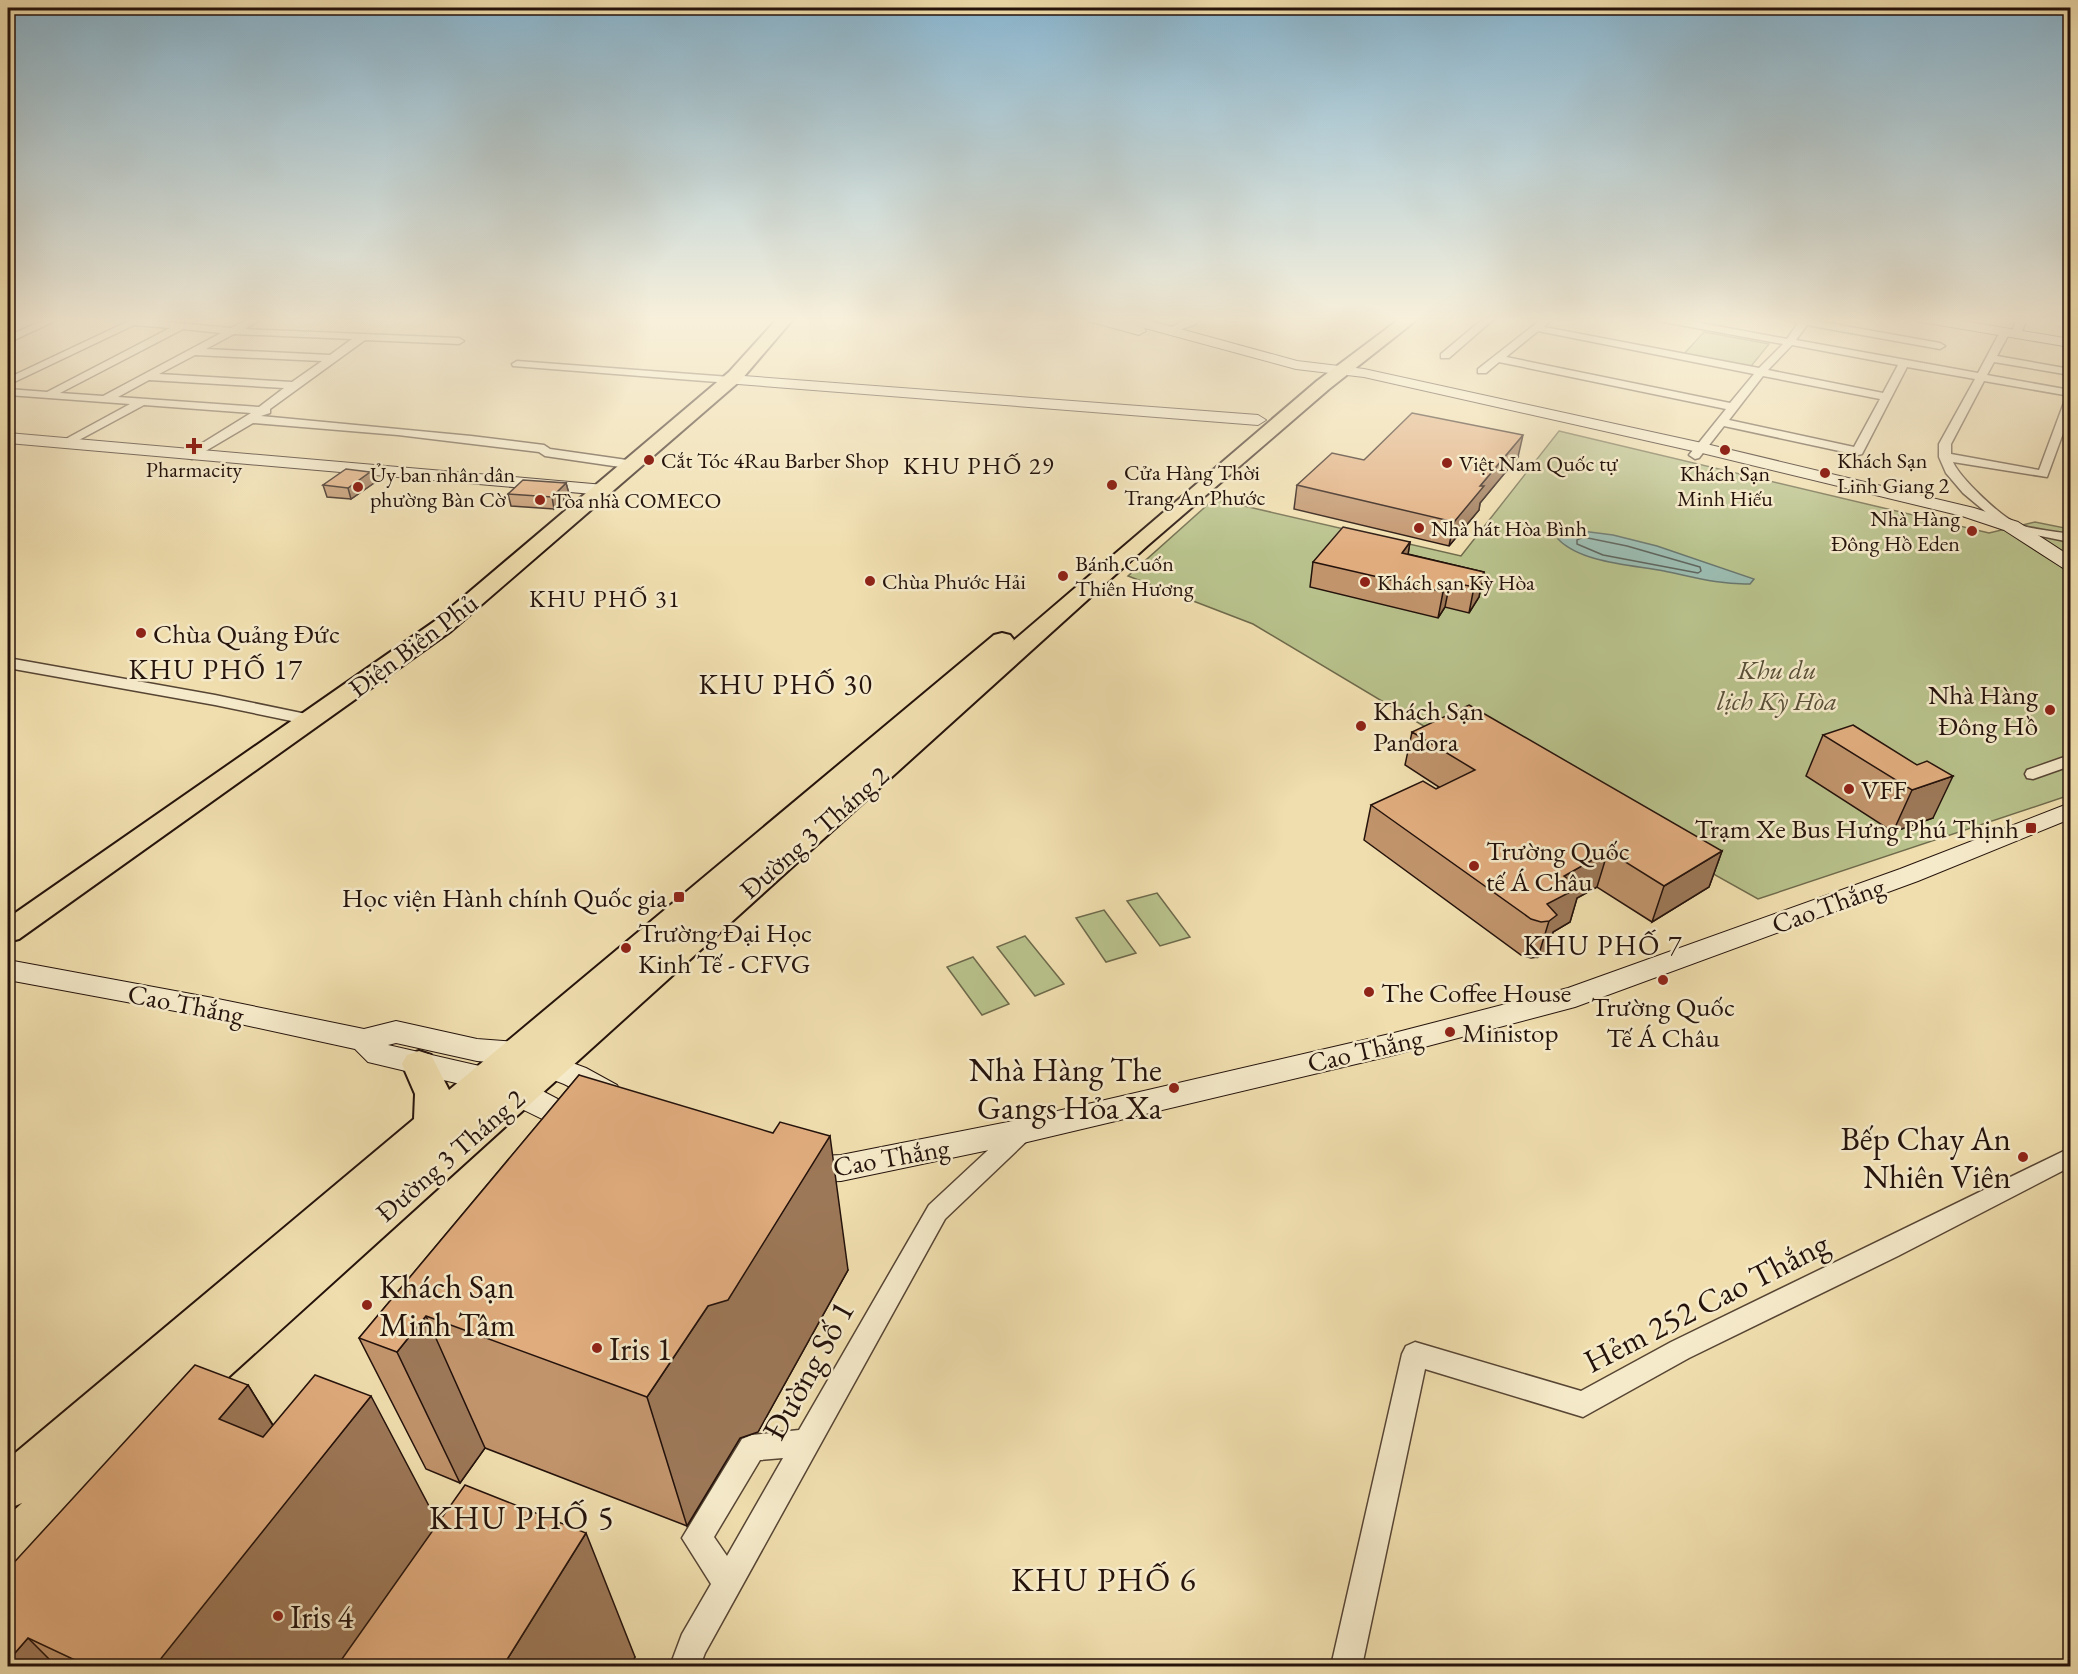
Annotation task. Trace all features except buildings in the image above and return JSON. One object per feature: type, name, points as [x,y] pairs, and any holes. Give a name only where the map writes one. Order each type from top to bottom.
[{"type":"main road","name":"Điện Biên Phủ","points":[[8,932],[443,626],[712,396]]},
{"type":"main road","name":"Đường 3 Tháng 2","points":[[8,1546],[503,1085],[516,1053],[1258,420],[1292,396]]},
{"type":"main road","name":"Đường 3 Tháng 2","points":[[8,1487],[430,1126],[503,1085],[551,1066],[1140,542],[1300,396]]},
{"type":"main road","points":[[419,1064],[435,1095],[435,1107],[430,1126]]},
{"type":"street","points":[[80,396],[489,441],[544,449],[544,452],[573,458],[634,465]]},
{"type":"street","points":[[107,398],[111,396]]},
{"type":"street","points":[[192,454],[255,415],[280,396]]},
{"type":"street","points":[[943,396],[1258,420]]},
{"type":"street","points":[[1441,396],[1699,451],[1963,520],[2011,526],[2070,538]]},
{"type":"street","points":[[1680,396],[1733,407]]},
{"type":"street","points":[[1699,451],[1742,396]]},
{"type":"street","points":[[1722,422],[1858,451],[1888,397],[1883,396]]},
{"type":"street","points":[[1971,396],[1945,444],[1945,457],[1952,473],[1966,490],[2011,526],[2070,564]]},
{"type":"street","points":[[1945,457],[2043,474],[2070,400]]},
{"type":"street","points":[[66,443],[142,402]]},
{"type":"street","points":[[255,415],[330,412],[314,423]]},
{"type":"street","points":[[8,438],[604,490]]},
{"type":"street","points":[[8,663],[205,698],[311,720]]},
{"type":"street","points":[[2033,774],[2070,760]]},
{"type":"street","name":"Cao Thắng","points":[[780,1174],[841,1168],[1023,1131],[1394,1044],[1575,997],[1909,875],[2070,810]]},
{"type":"street","name":"Cao Thắng","points":[[8,970],[213,1008],[364,1040],[396,1032],[477,1050],[516,1053],[575,1076],[626,1104]]},
{"type":"street","name":"Cao Thắng","points":[[364,1040],[379,1054],[503,1085],[604,1137]]},
{"type":"street","name":"Đường Số 1","points":[[685,1666],[693,1645],[937,1212],[1023,1131]]},
{"type":"street","name":"Hẻm 252 Cao Thắng","points":[[1346,1666],[1415,1354],[1583,1404],[1680,1350],[1889,1249],[2070,1157]]},
{"type":"street","points":[[728,1584],[697,1538],[752,1448],[807,1442]]},
{"type":"green space","name":"Khu du lịch Kỳ Hòa","points":[[1559,431],[1989,533],[2035,522],[2070,529],[2070,795],[1758,899],[1465,735],[1427,728],[1253,624],[1128,576],[1214,499],[1461,556]]},
{"type":"green space","points":[[1157,893],[1190,937],[1160,946],[1127,901]]},
{"type":"green space","points":[[1104,910],[1136,953],[1106,962],[1076,918]]},
{"type":"green space","points":[[1025,936],[1064,984],[1035,996],[997,947]]},
{"type":"green space","points":[[973,957],[1009,1004],[982,1015],[947,967]]},
{"type":"water","points":[[1582,531],[1613,535],[1657,546],[1754,579],[1750,584],[1728,583],[1608,562],[1580,553],[1558,539]]},
{"type":"place","name":"Pharmacity","points":[[194,446]]},
{"type":"place","name":"Khách Sạn Minh Hiếu","points":[[1725,450]]},
{"type":"place","name":"Cắt Tóc 4Rau Barber Shop","points":[[649,460]]},
{"type":"place","name":"Việt Nam Quốc tự","points":[[1447,463]]},
{"type":"place","name":"Khách Sạn Linh Giang 2","points":[[1825,473]]},
{"type":"place","name":"Cửa Hàng Thời Trang An Phước","points":[[1112,485]]},
{"type":"place","name":"Ủy ban nhân dân phường Bàn Cờ","points":[[358,487]]},
{"type":"place","name":"Tòa nhà COMECO","points":[[540,500]]},
{"type":"place","name":"Nhà hát Hòa Bình","points":[[1419,528]]},
{"type":"place","name":"Nhà Hàng Đông Hồ Eden","points":[[1972,531]]},
{"type":"place","name":"Bánh Cuốn Thiên Hương","points":[[1063,576]]},
{"type":"place","name":"Chùa Phước Hải","points":[[870,581]]},
{"type":"place","name":"Khách sạn Kỳ Hòa","points":[[1365,582]]},
{"type":"place","name":"Chùa Quảng Đức","points":[[141,633]]},
{"type":"place","name":"Nhà Hàng Đông Hồ","points":[[2050,710]]},
{"type":"place","name":"Khách Sạn Pandora","points":[[1361,726]]},
{"type":"place","name":"VFF","points":[[1849,789]]},
{"type":"place","name":"Trạm Xe Bus Hưng Phú Thịnh","points":[[2031,828]]},
{"type":"place","name":"Trường Quốc tế Á Châu","points":[[1474,866]]},
{"type":"place","name":"Học viện Hành chính Quốc gia","points":[[679,897]]},
{"type":"place","name":"Trường Đại Học Kinh Tế - CFVG","points":[[626,948]]},
{"type":"place","name":"Trường Quốc Tế Á Châu","points":[[1663,980]]},
{"type":"place","name":"The Coffee House","points":[[1369,992]]},
{"type":"place","name":"Ministop","points":[[1450,1032]]},
{"type":"place","name":"Nhà Hàng The Gangs Hỏa Xa","points":[[1174,1088]]},
{"type":"place","name":"Bếp Chay An Nhiên Viên","points":[[2023,1157]]},
{"type":"place","name":"Khách Sạn Minh Tâm","points":[[367,1305]]},
{"type":"place","name":"Iris 1","points":[[597,1348]]},
{"type":"place","name":"Iris 4","points":[[278,1616]]},
{"type":"district","name":"KHU PHỐ 29","points":[[979,465]]},
{"type":"district","name":"KHU PHỐ 31","points":[[605,598]]},
{"type":"district","name":"KHU PHỐ 17","points":[[216,669]]},
{"type":"district","name":"KHU PHỐ 30","points":[[786,684]]},
{"type":"district","name":"KHU PHỐ 7","points":[[1603,945]]},
{"type":"district","name":"KHU PHỐ 5","points":[[522,1517]]},
{"type":"district","name":"KHU PHỐ 6","points":[[1104,1579]]}]
